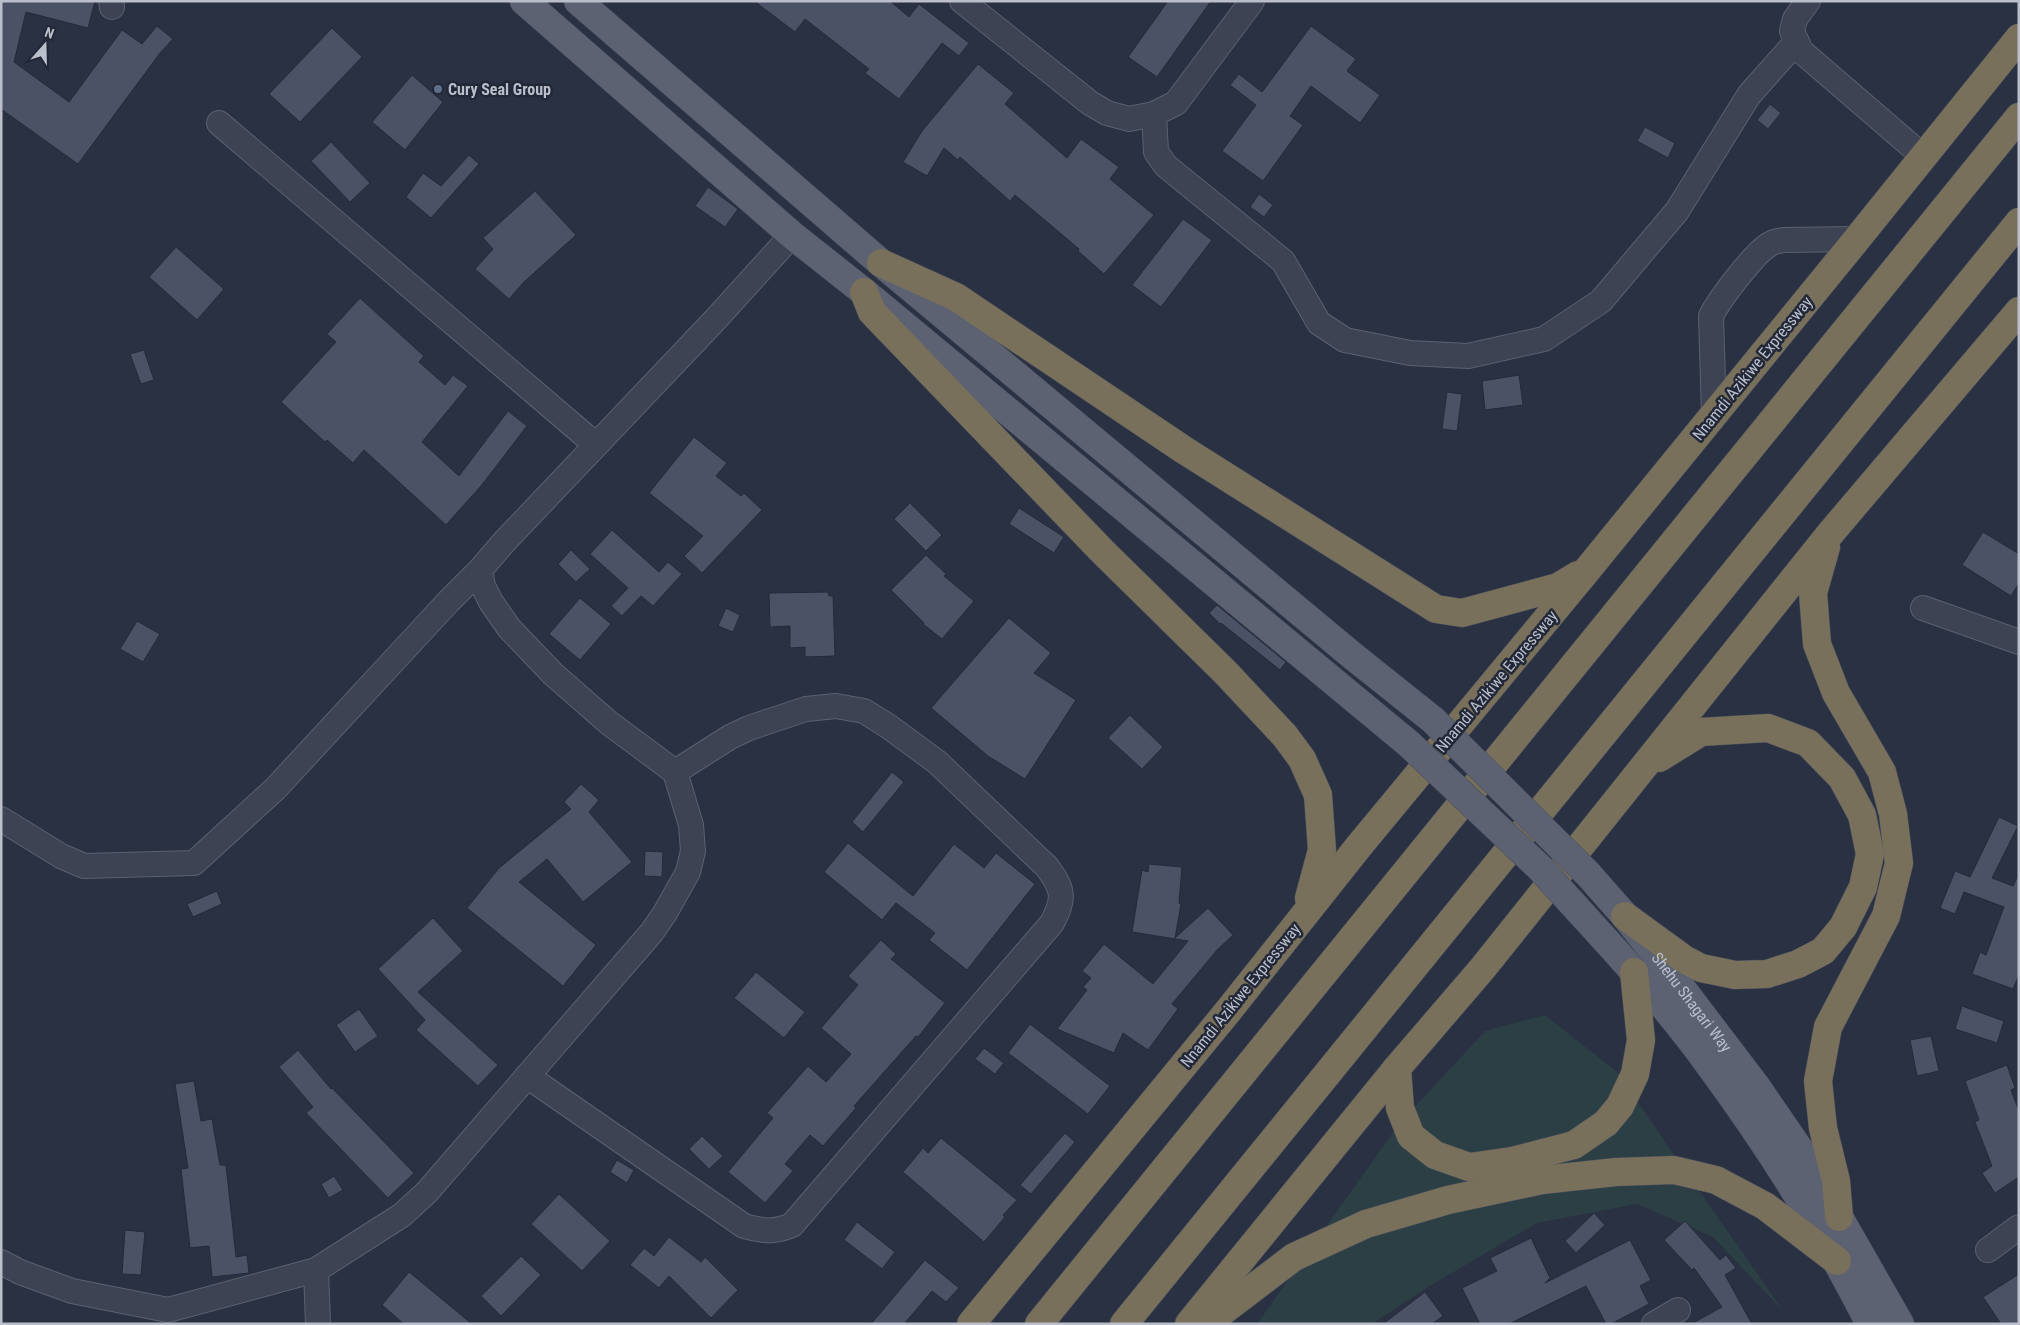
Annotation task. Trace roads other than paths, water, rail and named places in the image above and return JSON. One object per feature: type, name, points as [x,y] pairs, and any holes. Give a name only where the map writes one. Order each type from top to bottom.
[{"type":"highway","name":"Nnamdi Azikiwe Expressway","points":[[971,1324],[1714,415],[2019,38]]},
{"type":"highway","points":[[1983,81],[2019,57]]},
{"type":"highway","points":[[1039,1324],[2019,117]]},
{"type":"highway","points":[[1124,1324],[2019,222]]},
{"type":"highway","points":[[881,263],[956,296],[1192,455],[1436,609],[1462,613],[1558,587],[1588,569]]},
{"type":"highway","points":[[864,292],[872,312],[1089,538],[1226,673],[1285,736],[1302,759],[1318,795],[1322,850],[1309,898],[1311,906]]},
{"type":"highway","points":[[1189,1324],[1397,1068],[1482,968],[1829,535],[2019,311]]},
{"type":"highway","points":[[1829,535],[1812,593],[1818,644],[1836,693],[1882,772],[1894,814],[1898,863],[1886,916],[1828,1027],[1818,1081],[1823,1128],[1836,1181],[1839,1217]]},
{"type":"highway","points":[[1625,916],[1684,959],[1701,968],[1735,975],[1767,974],[1798,964],[1822,951],[1828,945],[1843,927],[1863,886],[1870,854],[1862,815],[1842,778],[1808,743],[1768,728],[1702,732],[1641,769]]},
{"type":"highway","points":[[1397,1068],[1400,1108],[1411,1136],[1435,1156],[1469,1167],[1512,1161],[1574,1145],[1606,1123],[1620,1106],[1635,1074],[1641,1040],[1634,972]]},
{"type":"highway","points":[[1206,1324],[1294,1257],[1366,1224],[1448,1200],[1542,1180],[1616,1172],[1674,1170],[1716,1180],[1765,1206],[1837,1261]]},
{"type":"main road","name":"Shehu Shagari Way","points":[[524,1],[792,235],[864,292],[1409,744],[1540,868],[1634,972],[1710,1065],[1755,1131],[1837,1261],[1870,1324]]},
{"type":"main road","name":"Shehu Shagari Way","points":[[578,1],[881,263],[1332,639],[1433,720],[1588,874],[1625,916],[1756,1086],[1804,1156],[1900,1324]]},
{"type":"street","points":[[962,1],[1090,103],[1107,113],[1129,119],[1154,114],[1176,102],[1252,1]]},
{"type":"street","points":[[1808,1],[1795,19],[1792,31],[1802,51],[1924,157]]},
{"type":"street","points":[[1154,114],[1156,152],[1166,166],[1283,261],[1318,323],[1344,340],[1410,353],[1468,356],[1544,339],[1601,301],[1677,211],[1749,95],[1796,42]]},
{"type":"street","points":[[219,123],[596,445]]},
{"type":"street","points":[[1,819],[61,856],[84,866],[194,863],[275,789],[504,542],[715,320],[792,235]]},
{"type":"street","points":[[1714,415],[1712,316],[1717,304],[1760,251],[1772,242],[1783,240],[1857,239]]},
{"type":"street","points":[[1,1262],[20,1272],[72,1291],[168,1310],[316,1270],[366,1240],[409,1210],[453,1164],[652,932],[688,872],[693,851],[691,825],[675,772],[609,723],[542,662],[509,628],[491,602],[483,586],[480,570]]},
{"type":"street","points":[[1923,608],[2019,642]]},
{"type":"street","points":[[527,1076],[744,1226],[777,1231],[792,1225],[1052,923],[1059,909],[1062,894],[1058,883],[1047,867],[937,762],[864,711],[836,706],[798,712],[742,731],[675,772]]},
{"type":"street","points":[[1988,1250],[2019,1227]]},
{"type":"street","points":[[316,1270],[318,1324]]},
{"type":"street","points":[[1654,1324],[1678,1310]]},
{"type":"place","name":"Cury Seal Group","points":[[438,89]]}]
